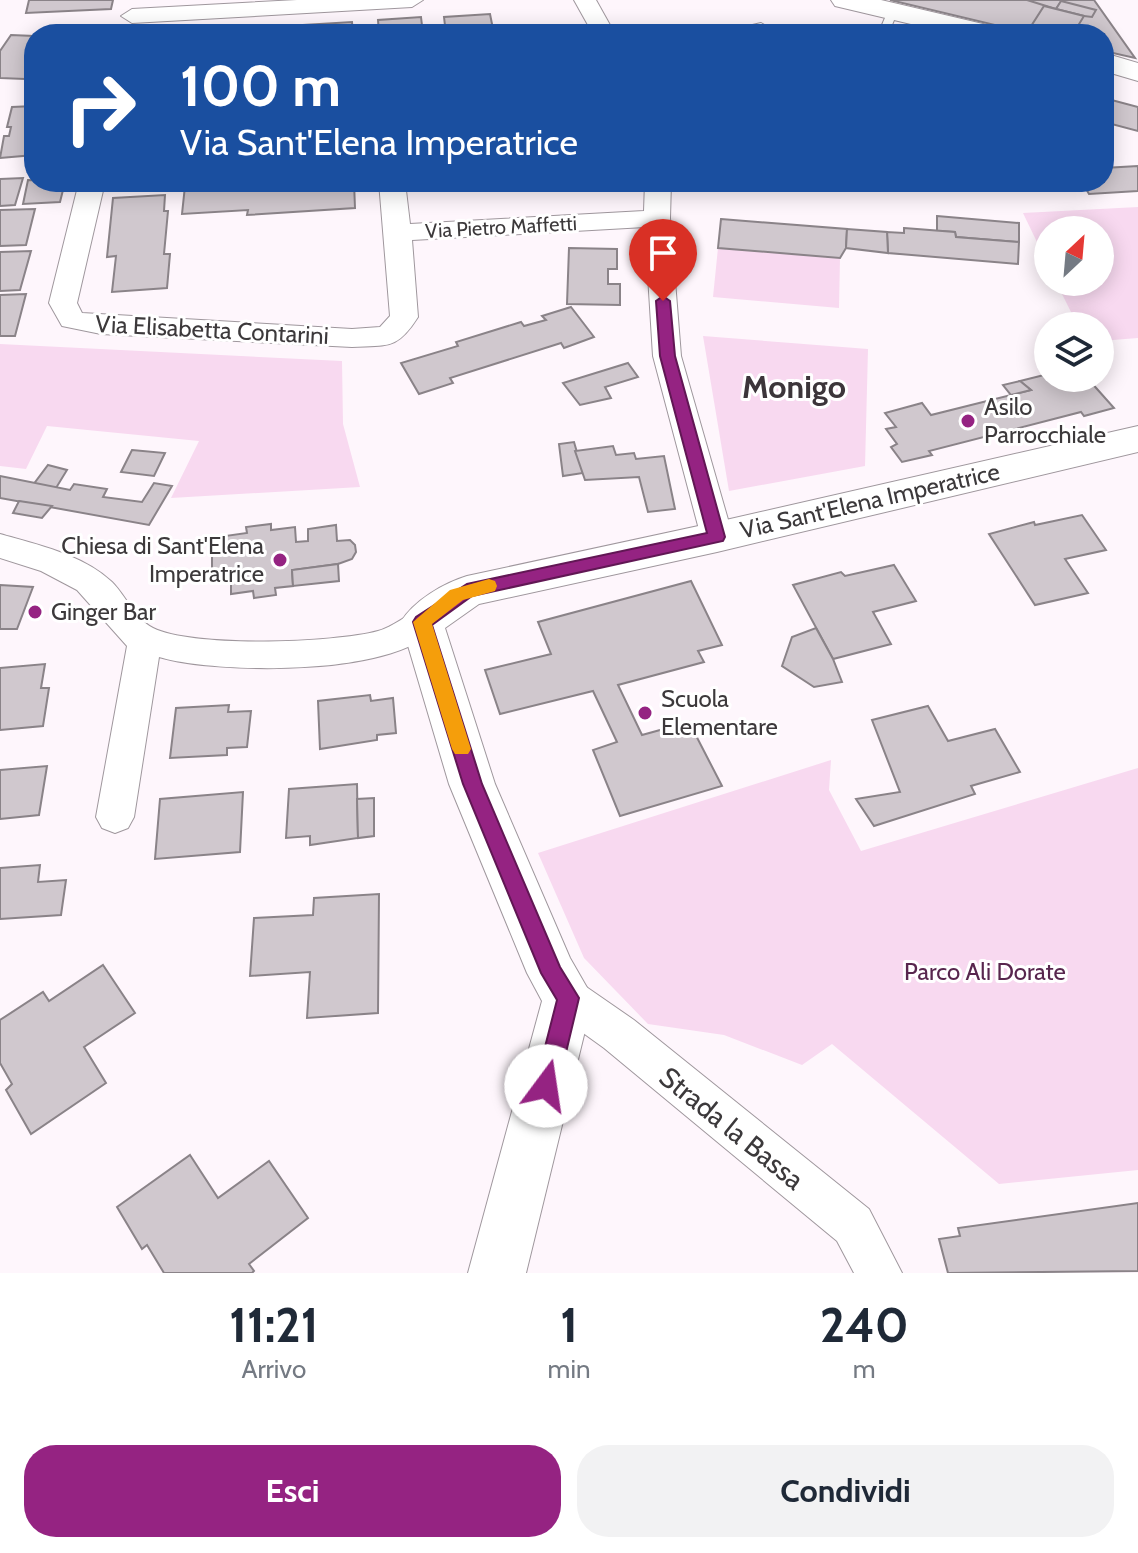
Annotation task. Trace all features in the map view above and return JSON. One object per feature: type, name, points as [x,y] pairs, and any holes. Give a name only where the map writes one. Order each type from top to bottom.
[{"type":"main road","points":[[845,0],[888,23]]},
{"type":"main road","points":[[1114,65],[1138,72]]},
{"type":"street","points":[[132,16],[412,0]]},
{"type":"street","points":[[585,0],[598,24]]},
{"type":"street","name":"Via Elisabetta Contarini","points":[[90,192],[63,303],[72,320],[101,325],[352,338],[388,336],[404,317],[398,233]]},
{"type":"street","name":"Via Pietro Maffetti","points":[[393,192],[398,233],[657,218]]},
{"type":"street","points":[[658,192],[667,356],[717,537]]},
{"type":"street","name":"Via Sant'Elena Imperatrice","points":[[145,640],[176,647],[298,654],[382,644],[396,640],[467,591],[717,537],[1138,439]]},
{"type":"street","points":[[0,546],[46,560],[78,575],[99,590],[133,633],[145,640],[115,817]]},
{"type":"street","points":[[422,622],[472,784],[552,973],[568,998],[497,1273]]},
{"type":"street","name":"Strada la Bassa","points":[[568,998],[619,1034],[853,1225],[879,1273]]},
{"type":"green space","points":[[1138,207],[1138,338],[1114,340],[1114,312],[1071,312],[1063,296],[1114,296],[1114,216],[1034,216],[1034,236],[1023,213]]},
{"type":"green space","points":[[718,248],[840,258],[839,308],[713,297]]},
{"type":"green space","points":[[703,336],[868,349],[865,466],[729,491]]},
{"type":"green space","points":[[0,344],[342,361],[343,424],[360,487],[171,498],[199,441],[47,426],[26,469],[0,466]]},
{"type":"green space","name":"Parco Ali Dorate","points":[[831,760],[829,790],[861,851],[1138,768],[1138,1170],[999,1184],[832,1044],[802,1065],[724,1035],[648,1024],[584,958],[538,853]]},
{"type":"building","points":[[29,0],[113,0],[111,9],[26,13]]},
{"type":"building","points":[[890,0],[1094,0],[1111,24],[991,24]]},
{"type":"building","points":[[1027,0],[1062,0],[1056,9]]},
{"type":"building","points":[[1061,1],[1096,10],[1092,17],[1056,9]]},
{"type":"building","points":[[1044,6],[1084,16],[1079,24],[1032,24]]},
{"type":"building","points":[[490,14],[492,24],[445,24],[444,17]]},
{"type":"building","points":[[421,17],[422,24],[378,24],[378,20]]},
{"type":"building","points":[[1114,28],[1135,58],[1114,53]]},
{"type":"building","points":[[11,35],[24,36],[24,79],[0,78],[0,51]]},
{"type":"building","points":[[1114,101],[1138,107],[1138,131],[1114,125]]},
{"type":"building","points":[[24,106],[24,156],[0,158],[4,136],[9,136],[11,127],[7,127],[12,107]]},
{"type":"building","points":[[1138,166],[1138,191],[1089,194],[1114,192],[1114,167]]},
{"type":"building","points":[[23,178],[15,205],[0,206],[0,179]]},
{"type":"building","points":[[26,192],[62,192],[60,202],[23,204]]},
{"type":"building","points":[[184,192],[354,192],[355,208],[247,215],[248,210],[182,214]]},
{"type":"building","points":[[165,195],[164,211],[168,211],[164,254],[170,254],[167,288],[112,292],[116,256],[107,257],[113,198]]},
{"type":"building","points":[[35,209],[26,245],[0,246],[0,210]]},
{"type":"building","points":[[937,216],[1019,223],[1019,242],[956,237],[955,232],[937,231]]},
{"type":"building","points":[[721,219],[847,229],[846,248],[840,258],[718,248]]},
{"type":"building","points":[[904,228],[955,232],[956,237],[1019,242],[1018,264],[888,253],[887,232],[904,233]]},
{"type":"building","points":[[847,229],[887,232],[888,253],[846,248]]},
{"type":"building","points":[[569,248],[617,249],[617,269],[608,269],[608,284],[620,284],[620,305],[567,304]]},
{"type":"building","points":[[31,251],[20,290],[0,291],[0,252]]},
{"type":"building","points":[[26,294],[15,336],[0,336],[0,295]]},
{"type":"building","points":[[571,307],[594,337],[564,348],[561,343],[450,378],[453,383],[419,394],[401,363],[521,322],[524,326],[546,320],[542,316]]},
{"type":"building","points":[[628,363],[638,377],[605,387],[611,398],[580,405],[563,383]]},
{"type":"building","name":"Asilo Parrocchiale","points":[[1034,378],[1034,392],[1100,392],[1114,408],[1084,416],[1081,412],[929,451],[932,455],[902,462],[891,447],[897,444],[886,429],[896,427],[885,413],[922,403],[931,415],[1031,390],[1020,381]]},
{"type":"building","points":[[1020,381],[1031,390],[1011,395],[1003,385]]},
{"type":"building","points":[[574,442],[583,473],[563,476],[559,444]]},
{"type":"building","points":[[613,446],[616,455],[634,453],[636,459],[664,456],[675,509],[648,512],[639,477],[585,480],[575,451]]},
{"type":"building","points":[[132,450],[165,453],[154,476],[121,472]]},
{"type":"building","points":[[48,465],[67,470],[56,488],[33,485]]},
{"type":"building","points":[[0,476],[70,490],[74,484],[107,489],[103,497],[142,502],[154,483],[172,486],[149,525],[0,498]]},
{"type":"building","points":[[19,501],[52,506],[42,518],[13,513]]},
{"type":"building","points":[[1082,515],[1106,550],[1065,559],[1088,593],[1035,605],[989,534],[1034,522],[1035,525]]},
{"type":"building","name":"Chiesa di Sant'Elena Imperatrice","points":[[271,524],[271,530],[295,527],[296,542],[308,541],[308,529],[336,525],[337,541],[350,540],[356,552],[352,559],[338,564],[292,570],[293,586],[275,588],[276,595],[254,598],[253,591],[231,594],[231,577],[212,579],[212,552],[225,551],[225,536],[247,533],[246,527]]},
{"type":"building","points":[[338,564],[339,581],[293,586],[292,570]]},
{"type":"building","points":[[894,565],[916,601],[873,612],[891,644],[833,659],[793,585],[841,572],[845,576]]},
{"type":"building","points":[[691,581],[722,645],[698,651],[704,662],[618,685],[642,735],[689,722],[722,786],[620,816],[593,750],[617,742],[593,691],[500,714],[485,670],[551,654],[538,622]]},
{"type":"building","points":[[0,585],[33,587],[17,629],[0,629]]},
{"type":"building","points":[[816,628],[842,682],[814,687],[782,666],[792,637]]},
{"type":"building","points":[[45,664],[41,688],[49,688],[43,726],[0,730],[0,668]]},
{"type":"building","points":[[370,695],[371,701],[393,698],[396,733],[377,735],[377,740],[320,749],[318,701]]},
{"type":"building","points":[[229,705],[228,712],[251,711],[247,747],[227,748],[227,755],[170,758],[176,708]]},
{"type":"building","points":[[928,706],[948,741],[995,729],[1020,772],[971,786],[975,794],[874,826],[856,799],[900,792],[872,720]]},
{"type":"building","points":[[47,766],[39,815],[0,819],[0,770]]},
{"type":"building","points":[[357,784],[358,838],[310,845],[310,836],[286,838],[289,789]]},
{"type":"building","points":[[243,792],[240,852],[155,859],[160,799]]},
{"type":"building","points":[[374,798],[374,836],[358,838],[357,799]]},
{"type":"building","points":[[40,865],[38,882],[66,880],[61,915],[0,919],[0,868]]},
{"type":"building","points":[[379,894],[378,1013],[307,1018],[310,972],[250,976],[254,918],[313,915],[314,898]]},
{"type":"building","points":[[103,965],[135,1013],[84,1047],[106,1083],[31,1134],[6,1090],[12,1084],[0,1063],[0,1020],[43,992],[49,1001]]},
{"type":"building","points":[[190,1155],[218,1198],[269,1161],[308,1218],[249,1264],[254,1271],[252,1273],[164,1273],[147,1245],[142,1249],[117,1207]]},
{"type":"building","points":[[1138,1203],[1138,1271],[948,1273],[939,1239],[960,1236],[958,1228]]},
{"type":"slow traffic","points":[[461,749],[422,622],[457,595],[489,586]]},
{"type":"place","name":"Asilo Parrocchiale","points":[[968,421]]},
{"type":"place","name":"Chiesa di Sant'Elena Imperatrice","points":[[280,560]]},
{"type":"place","name":"Ginger Bar","points":[[35,612]]},
{"type":"place","name":"Scuola Elementare","points":[[645,713]]},
{"type":"district","name":"Monigo","points":[[794,387]]},
{"type":"route","points":[[546,1086],[568,998],[552,973],[472,784],[422,622],[467,591],[717,537],[667,356],[663,301]]}]
